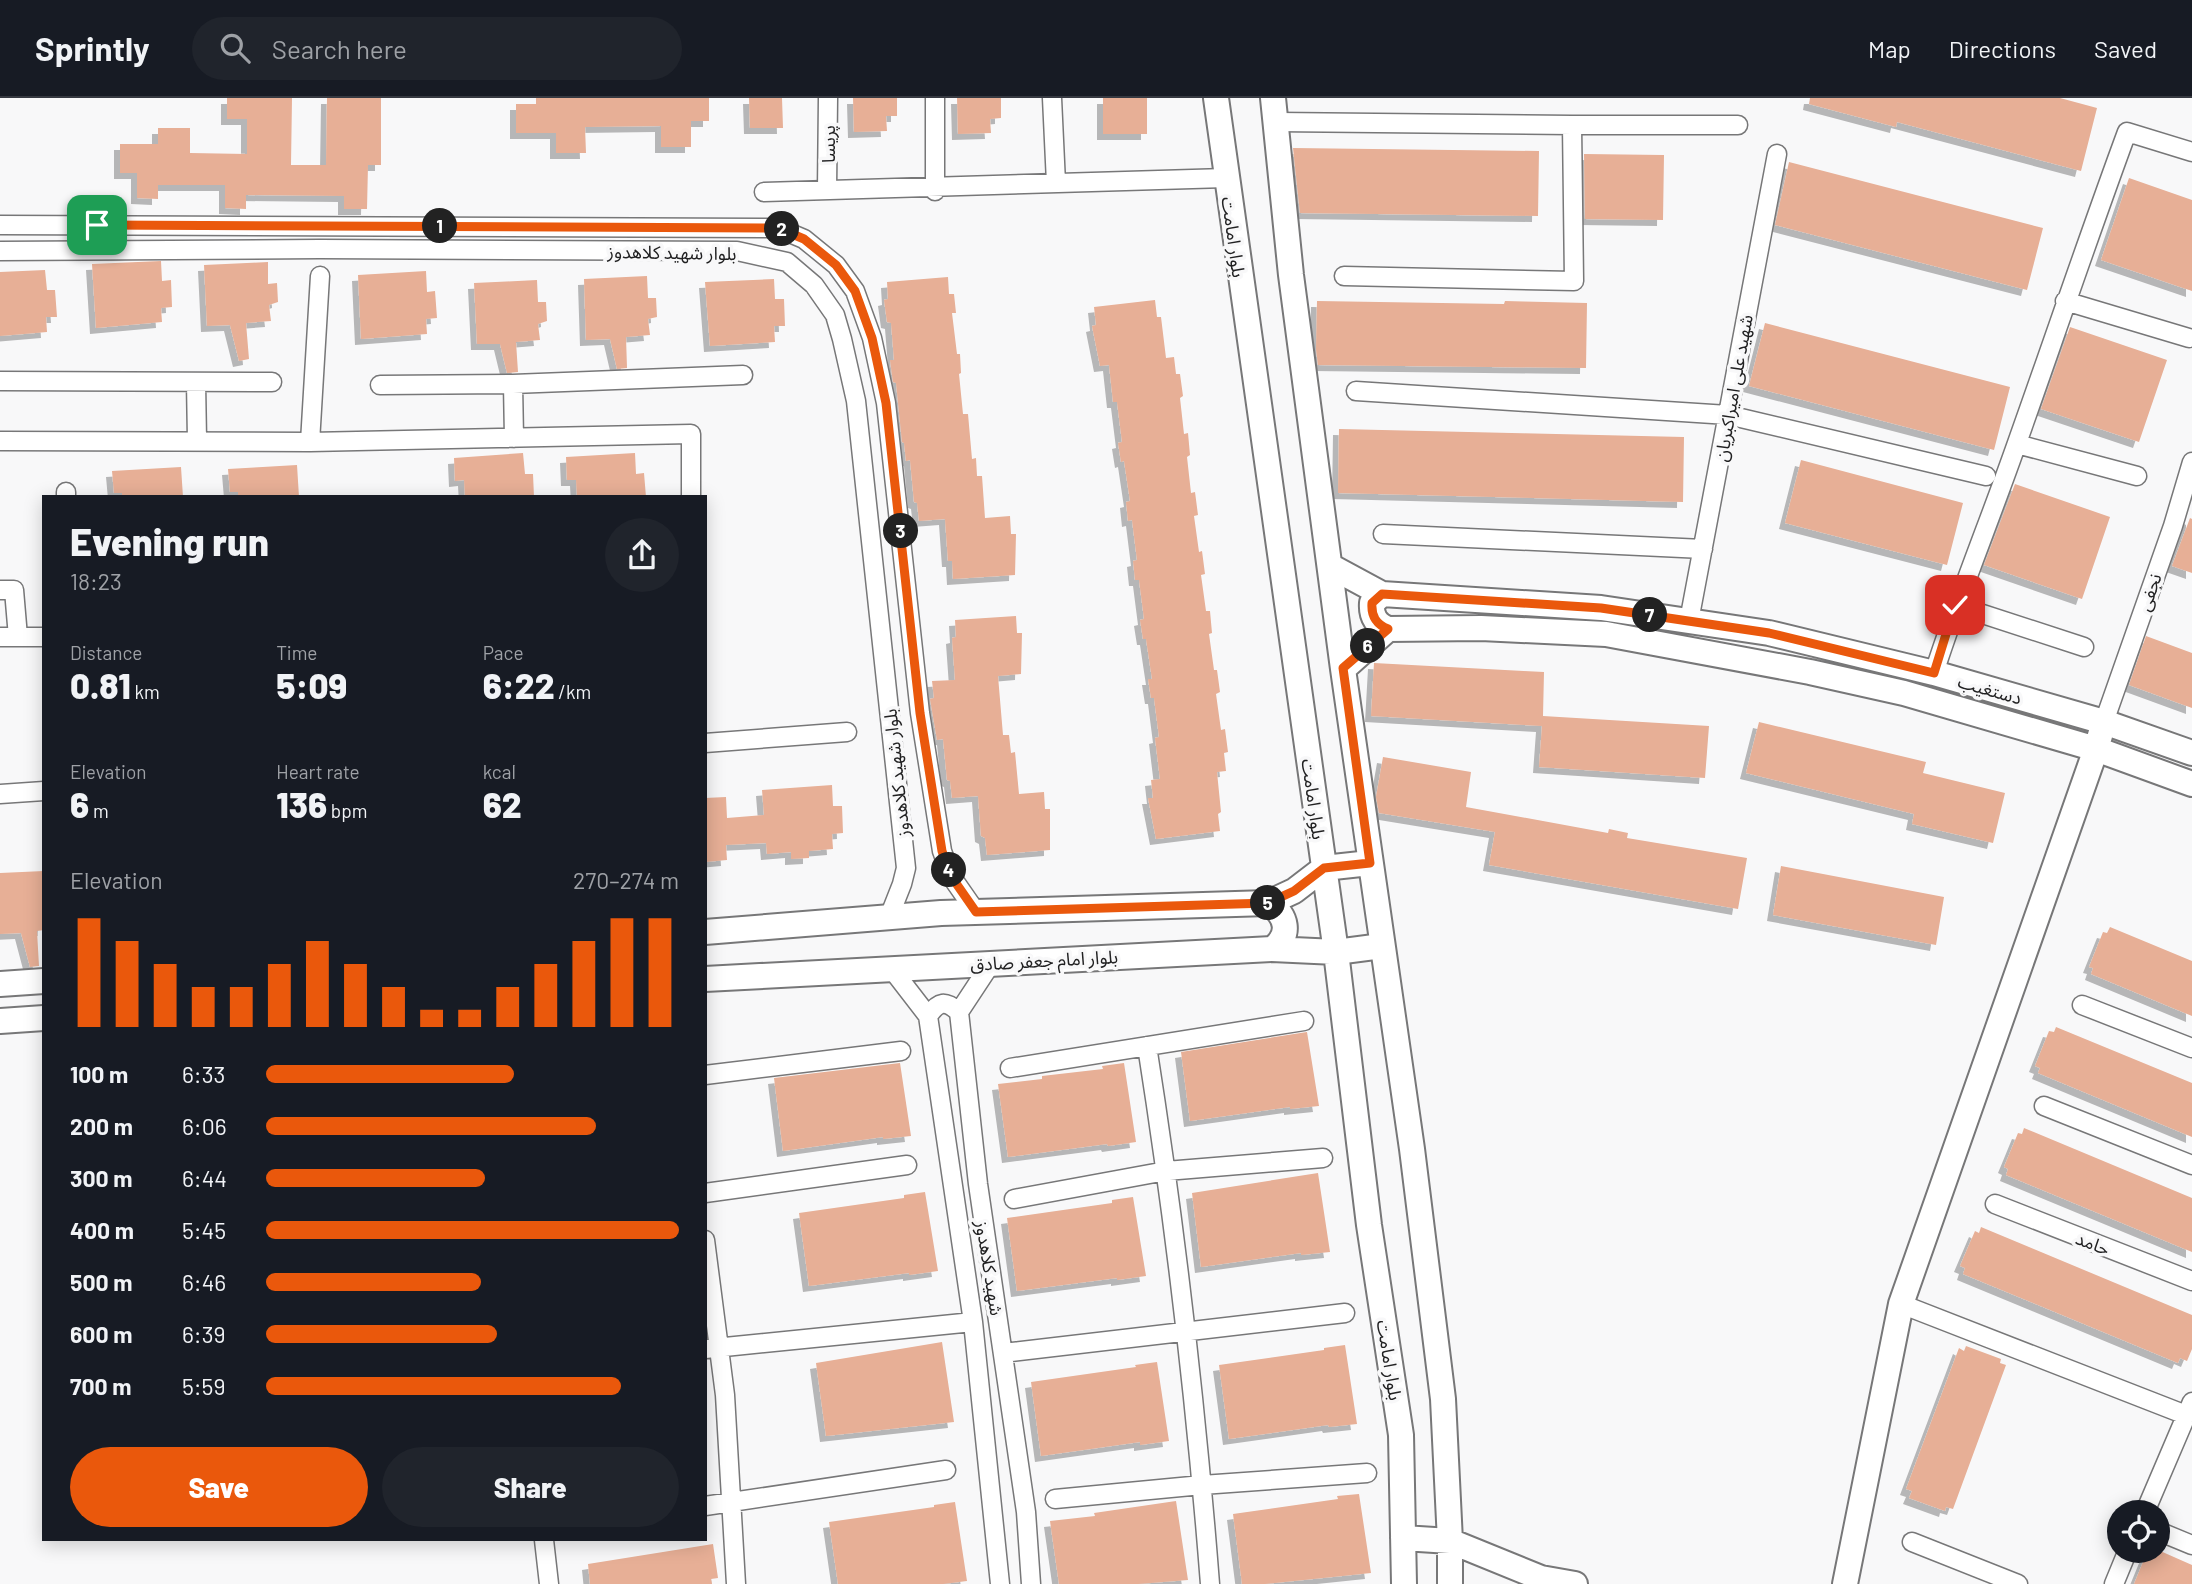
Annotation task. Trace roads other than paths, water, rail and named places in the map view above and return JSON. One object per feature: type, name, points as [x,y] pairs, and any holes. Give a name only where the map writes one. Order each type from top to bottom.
[{"type":"street","name":"پریسا","points":[[827,190],[828,98]]},
{"type":"street","points":[[934,98],[935,189]]},
{"type":"street","points":[[1052,98],[1056,183]]},
{"type":"street","name":"بلوار امامت","points":[[1216,98],[1336,952],[1369,1225],[1401,1435],[1404,1584]]},
{"type":"street","points":[[1450,1584],[1443,1399],[1412,1149],[1343,668],[1332,567],[1291,275],[1275,110],[1572,125],[1738,125]]},
{"type":"street","points":[[1344,276],[1574,281],[1572,125]]},
{"type":"street","points":[[1934,673],[1955,605],[2017,444],[2065,301],[2127,132],[2192,152]]},
{"type":"street","name":"شهید علی امیراکبریان","points":[[1689,621],[1777,154]]},
{"type":"street","points":[[764,192],[935,189],[1226,178]]},
{"type":"street","name":"بلوار شهید کلاهدوز","points":[[0,225],[778,228],[804,239],[836,265],[855,291],[872,338],[886,403],[920,713],[942,851],[951,876],[976,912]]},
{"type":"street","name":"بلوار شهید کلاهدوز","points":[[0,251],[737,251],[787,261],[814,285],[835,316],[856,401],[906,868],[889,917]]},
{"type":"street","points":[[310,442],[320,276]]},
{"type":"street","points":[[2065,301],[2189,338]]},
{"type":"street","points":[[380,385],[513,384],[743,375]]},
{"type":"street","points":[[0,381],[272,382]]},
{"type":"street","points":[[196,382],[197,440]]},
{"type":"street","points":[[513,384],[513,438]]},
{"type":"street","points":[[1356,391],[1728,415],[1986,476]]},
{"type":"street","points":[[0,441],[310,442],[691,434],[691,495]]},
{"type":"street","points":[[2017,444],[2137,476]]},
{"type":"street","name":"نجفی","points":[[2104,722],[2173,526],[2192,462]]},
{"type":"street","points":[[1383,534],[1703,549]]},
{"type":"street","name":"دستغیب","points":[[1332,567],[1382,594],[1601,608],[1769,633],[1934,673],[2104,722],[2192,753]]},
{"type":"street","points":[[0,590],[14,590],[9,637],[42,637]]},
{"type":"street","points":[[1343,668],[1388,629],[1381,626],[1371,610],[1372,603],[1382,594]]},
{"type":"street","points":[[1955,605],[2084,647]]},
{"type":"street","name":"دستغیب","points":[[1388,629],[1481,628],[1606,634],[1810,672],[1904,693],[2096,749],[2192,784]]},
{"type":"street","points":[[1845,1584],[1901,1304],[2104,722]]},
{"type":"street","points":[[707,743],[847,732]]},
{"type":"street","points":[[0,794],[42,791]]},
{"type":"street","points":[[707,932],[976,912],[1268,903],[1294,891],[1324,868],[1370,863]]},
{"type":"street","points":[[1268,903],[1283,917],[1285,928],[1281,943],[1272,949]]},
{"type":"street","name":"بلوار امام جعفر صادق","points":[[707,979],[1272,949],[1336,952],[1382,946]]},
{"type":"street","points":[[928,1016],[934,1007],[942,1003],[950,1004],[959,1013],[992,962]]},
{"type":"street","name":"شهید کلاهدوز","points":[[891,968],[928,1016],[973,1322],[1000,1584]]},
{"type":"street","points":[[0,984],[42,981]]},
{"type":"street","points":[[2082,1005],[2192,1048]]},
{"type":"street","name":"شهید کلاهدوز","points":[[959,1013],[978,1184],[1026,1512],[1031,1584]]},
{"type":"street","points":[[0,1021],[42,1018]]},
{"type":"street","points":[[1010,1068],[1304,1021]]},
{"type":"street","points":[[1146,1046],[1166,1171],[1202,1485],[1210,1584]]},
{"type":"street","points":[[707,1074],[901,1051]]},
{"type":"street","points":[[2044,1106],[2192,1165]]},
{"type":"street","points":[[1014,1199],[1166,1171],[1323,1158]]},
{"type":"street","points":[[707,1193],[907,1165]]},
{"type":"street","points":[[953,1187],[978,1184]]},
{"type":"street","name":"حامد","points":[[1995,1204],[2192,1281]]},
{"type":"street","points":[[707,1271],[712,1348],[725,1395],[736,1584]]},
{"type":"street","points":[[1901,1304],[2189,1408],[2150,1500]]},
{"type":"street","points":[[1003,1353],[1345,1312]]},
{"type":"street","points":[[712,1348],[973,1322]]},
{"type":"street","points":[[707,1506],[946,1470]]},
{"type":"street","points":[[1055,1499],[1367,1472]]},
{"type":"street","points":[[2170,1536],[2192,1545]]},
{"type":"street","points":[[1403,1538],[1450,1541],[1536,1581],[1575,1584]]},
{"type":"street","points":[[544,1541],[549,1584]]},
{"type":"street","points":[[1912,1542],[2018,1584]]},
{"type":"street","points":[[2114,1584],[2123,1563]]}]
